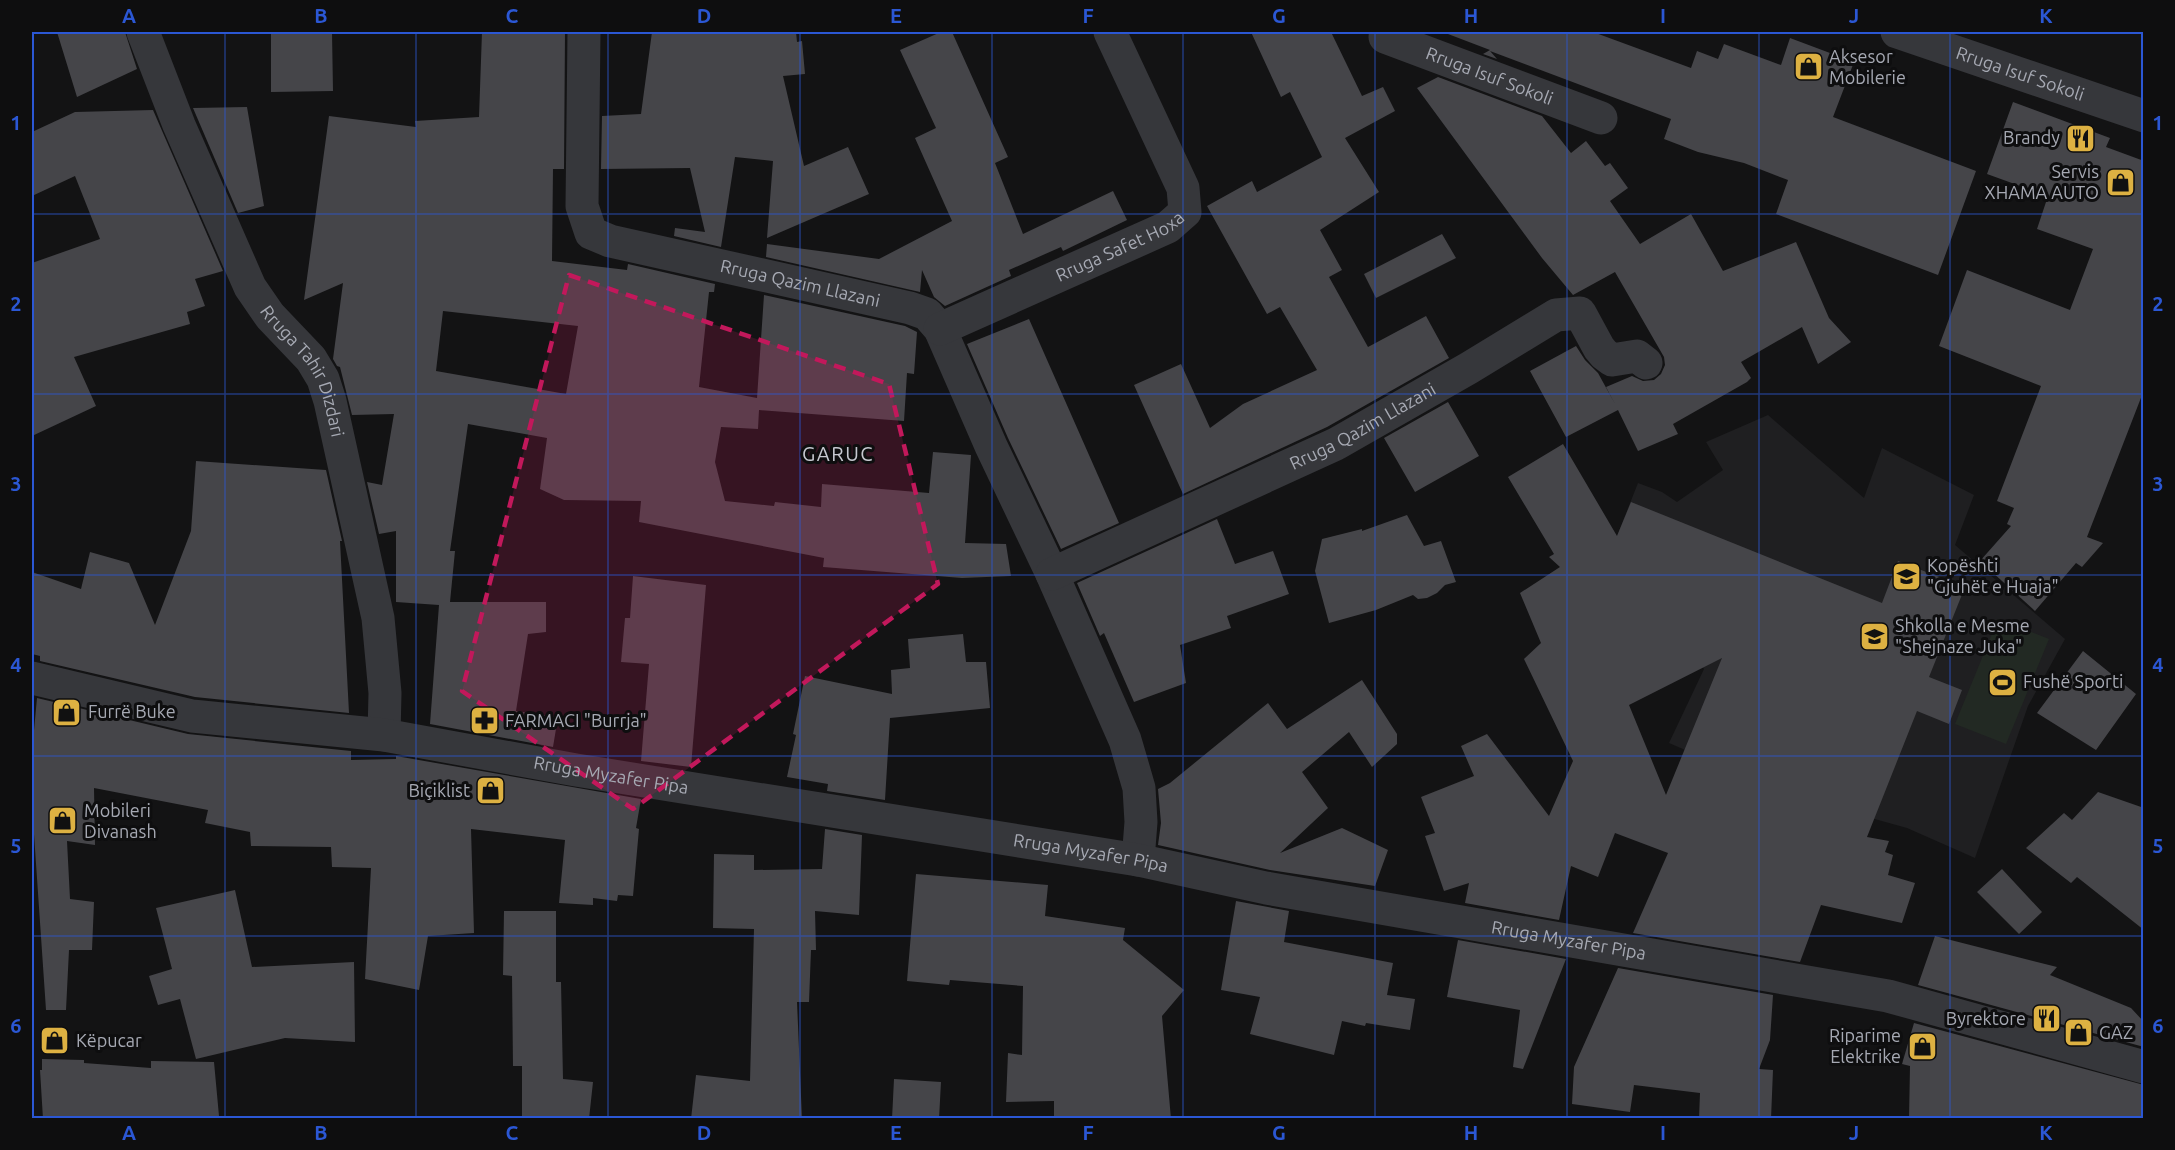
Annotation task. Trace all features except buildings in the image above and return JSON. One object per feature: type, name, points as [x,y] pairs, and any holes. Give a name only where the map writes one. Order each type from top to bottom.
[{"type":"street","name":"Rruga Tahir Dizdari","points":[[143,32],[179,125],[250,287],[270,316],[311,359],[323,379],[330,401],[378,618],[385,693],[384,735]]},
{"type":"street","name":"Rruga Qazim Llazani","points":[[584,32],[582,206],[591,233],[610,241],[910,308],[927,314],[940,329],[1125,740],[1139,788],[1141,822],[1138,860]]},
{"type":"street","name":"Rruga Safet Hoxa","points":[[940,329],[1168,227],[1185,212],[1183,188],[1110,32]]},
{"type":"street","name":"Rruga Isuf Sokoli","points":[[1387,32],[1385,37],[1601,118]]},
{"type":"street","name":"Rruga Isuf Sokoli","points":[[1897,32],[2144,116]]},
{"type":"street","name":"Rruga Qazim Llazani","points":[[1052,574],[1336,444],[1556,315],[1581,313],[1604,354],[1612,360],[1637,356],[1646,363]]},
{"type":"street","name":"Rruga Myzafer Pipa","points":[[32,678],[192,716],[384,735],[576,770],[1138,860],[1277,890],[1888,996],[2144,1067]]},
{"type":"highlighted area","points":[[569,275],[889,384],[938,584],[633,809],[462,691]]},
{"type":"shaded area","name":"Shkolla e Mesme \"Shejnaze Juka\"","points":[[1768,415],[1864,498],[1882,448],[1974,495],[1955,545],[2065,639],[2028,706],[1975,858],[1907,828],[1792,796],[1669,743],[1704,669],[1685,634],[1598,584],[1638,483],[1662,492],[1677,502],[1723,470],[1706,442]]},
{"type":"shaded area","name":"Fushë Sporti","points":[[1998,619],[2049,639],[2006,744],[1955,724]]},
{"type":"place","name":"Aksesor Mobilerie","points":[[1808,67]]},
{"type":"place","name":"Brandy","points":[[2081,138]]},
{"type":"place","name":"Servis XHAMA AUTO","points":[[2120,182]]},
{"type":"place","name":"Kopështi \"Gjuhët e Huaja\"","points":[[1906,576]]},
{"type":"place","name":"Shkolla e Mesme \"Shejnaze Juka\"","points":[[1874,636]]},
{"type":"place","name":"Fushë Sporti","points":[[2002,682]]},
{"type":"place","name":"Furrë Buke","points":[[67,712]]},
{"type":"place","name":"FARMACI \"Burrja\"","points":[[484,721]]},
{"type":"place","name":"Biçiklist","points":[[491,791]]},
{"type":"place","name":"Mobileri Divanash","points":[[63,821]]},
{"type":"place","name":"Byrektore","points":[[2047,1019]]},
{"type":"place","name":"GAZ","points":[[2078,1033]]},
{"type":"place","name":"Këpucar","points":[[55,1041]]},
{"type":"place","name":"Riparime Elektrike","points":[[1922,1046]]},
{"type":"district","name":"GARUC","points":[[838,454]]}]
